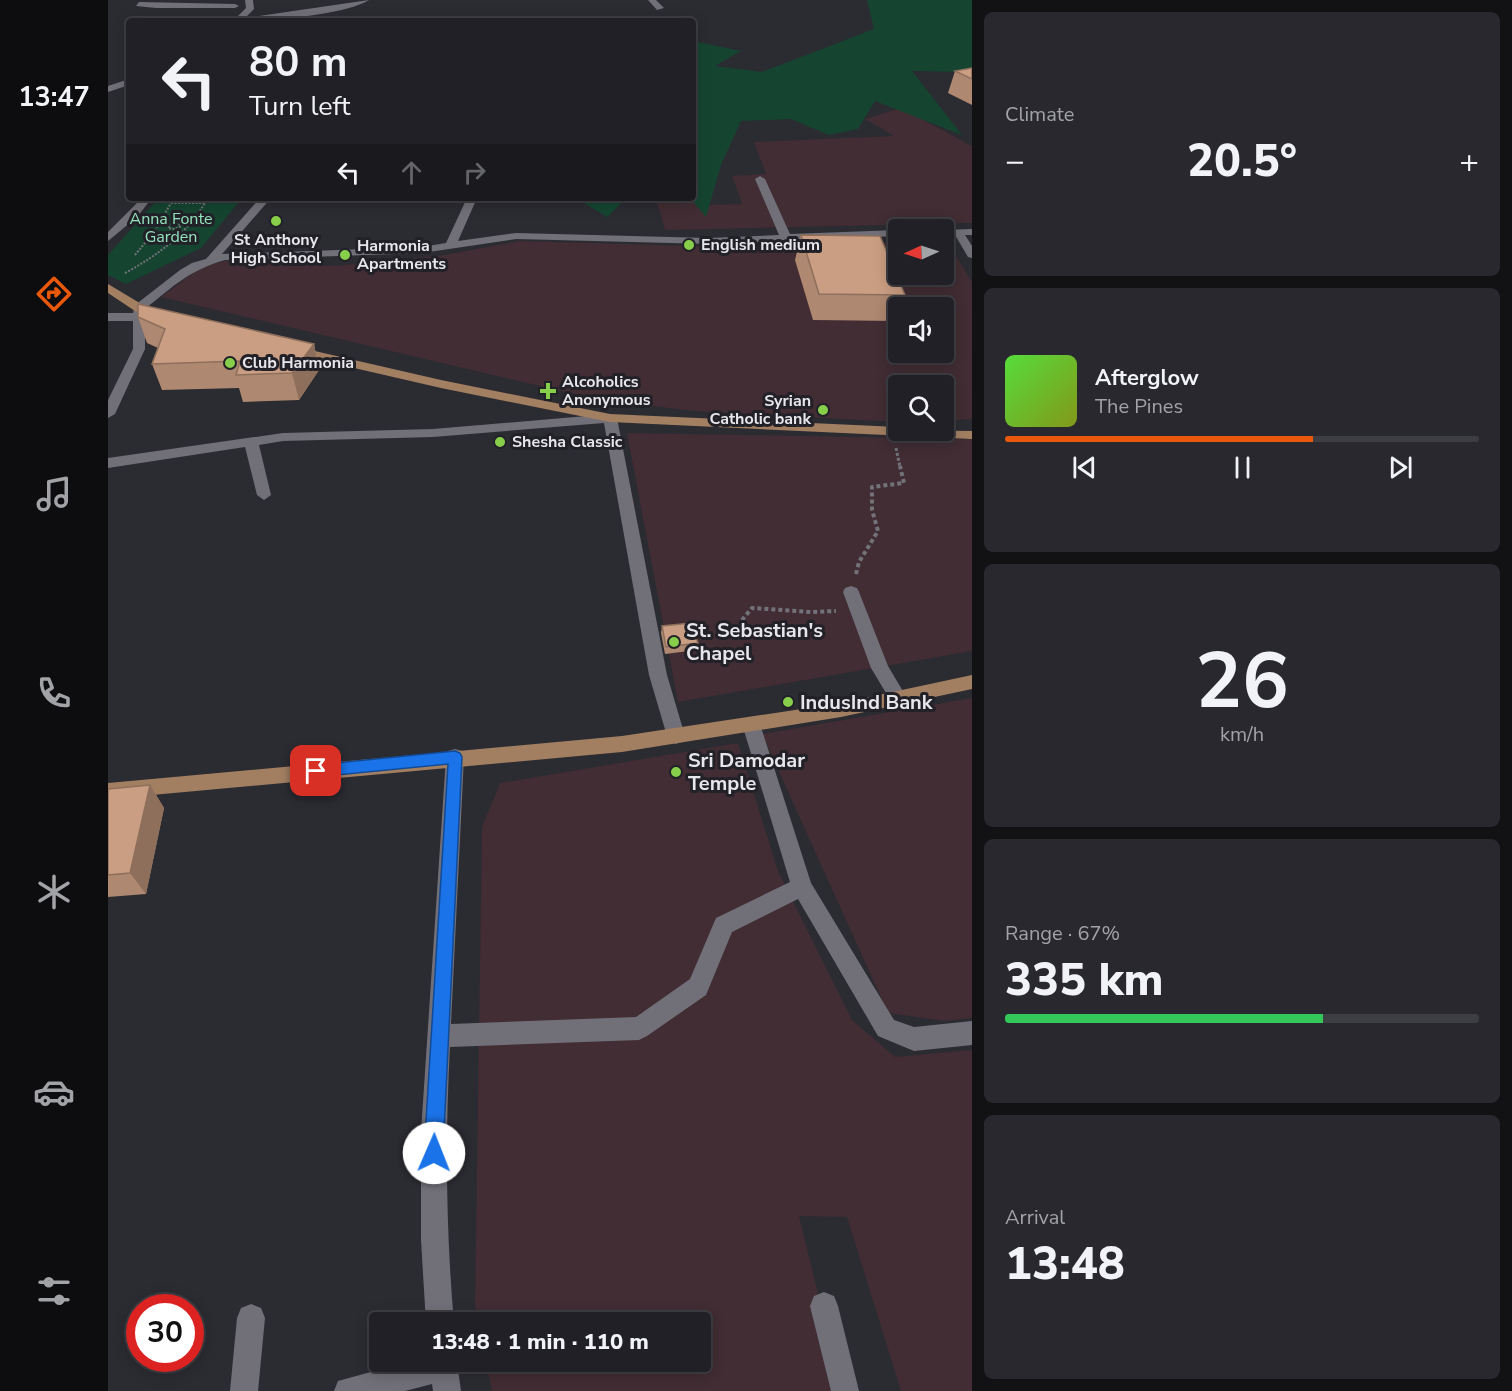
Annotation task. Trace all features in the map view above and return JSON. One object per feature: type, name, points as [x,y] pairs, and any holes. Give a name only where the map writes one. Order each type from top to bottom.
[{"type":"main road","points":[[108,288],[139,312],[172,317]]},
{"type":"main road","points":[[282,347],[441,384],[610,418],[888,433]]},
{"type":"main road","points":[[954,435],[972,435]]},
{"type":"main road","points":[[108,791],[455,757],[622,744],[898,698],[972,682]]},
{"type":"street","points":[[241,18],[250,9],[249,0]]},
{"type":"street","points":[[261,18],[339,8],[365,0]]},
{"type":"street","points":[[652,0],[660,8]]},
{"type":"street","points":[[139,4],[163,7],[234,3],[237,18]]},
{"type":"street","points":[[339,8],[340,18]]},
{"type":"street","points":[[108,89],[126,83]]},
{"type":"street","points":[[760,179],[786,238]]},
{"type":"street","points":[[108,238],[145,201]]},
{"type":"street","points":[[210,261],[263,201]]},
{"type":"street","points":[[450,246],[471,201]]},
{"type":"street","points":[[954,232],[972,232]]},
{"type":"street","points":[[958,232],[972,255]]},
{"type":"street","points":[[108,317],[139,312],[184,272],[225,257],[359,254],[450,246],[516,236],[708,241],[888,233]]},
{"type":"street","points":[[109,409],[139,349],[139,312]]},
{"type":"street","points":[[108,377],[126,376]]},
{"type":"street","points":[[108,463],[283,438],[434,433],[610,418],[658,675],[676,736]]},
{"type":"street","points":[[251,441],[264,495]]},
{"type":"street","points":[[851,592],[880,668],[898,698]]},
{"type":"street","points":[[751,724],[802,887],[886,1028],[914,1039],[972,1033]]},
{"type":"street","points":[[439,1312],[434,1240],[433,1132],[455,757]]},
{"type":"street","points":[[439,1036],[639,1028],[698,987],[724,925],[802,887]]},
{"type":"street","points":[[824,1306],[845,1391]]},
{"type":"street","points":[[244,1391],[251,1318]]},
{"type":"street","points":[[348,1391],[445,1373]]},
{"type":"path","points":[[135,255],[158,225],[171,203],[205,203]]},
{"type":"path","points":[[125,273],[156,256],[176,241],[189,227],[205,203]]},
{"type":"path","points":[[158,225],[176,223],[181,225],[180,227]]},
{"type":"path","points":[[168,225],[171,229],[189,227]]},
{"type":"path","points":[[148,238],[168,237],[167,240],[176,241]]},
{"type":"path","points":[[851,592],[859,562],[878,531],[872,510],[872,487],[904,483],[895,441]]},
{"type":"path","points":[[742,620],[752,608],[811,612],[857,610]]},
{"type":"shaded area","points":[[901,108],[972,146],[972,223],[954,223],[954,219],[888,219],[888,225],[665,230],[657,201],[696,201],[701,205],[742,204],[732,176],[766,174],[754,142],[894,136],[865,119]]},
{"type":"shaded area","points":[[520,241],[723,247],[888,242],[888,285],[954,285],[954,252],[972,282],[972,419],[954,420],[954,375],[888,375],[888,421],[695,411],[600,400],[161,297],[201,267],[225,261],[334,266],[445,255]]},
{"type":"shaded area","points":[[627,433],[888,438],[888,441],[972,439],[972,651],[678,702]]},
{"type":"shaded area","points":[[972,698],[972,1018],[945,1021],[888,1013],[762,734]]},
{"type":"shaded area","points":[[738,743],[778,871],[852,1020],[895,1057],[972,1050],[972,1391],[901,1391],[847,1217],[799,1216],[842,1391],[492,1391],[488,1372],[711,1372],[711,1312],[477,1312],[482,827],[500,783]]},
{"type":"green space","points":[[867,0],[972,0],[972,72],[912,71],[962,135],[875,101],[858,129],[829,135],[791,119],[741,121],[721,165],[706,217],[693,201],[696,201],[696,42],[741,51],[715,66],[762,72],[874,29]]},
{"type":"green space","name":"Anna Fonte Garden","points":[[156,201],[240,201],[201,248],[126,284],[108,275],[108,255]]},
{"type":"green space","points":[[581,201],[624,201],[607,217]]},
{"type":"building","points":[[972,68],[972,79],[955,71]]},
{"type":"building","points":[[801,235],[880,236],[888,255],[888,285],[901,285],[905,295],[819,294]]},
{"type":"building","points":[[138,304],[314,344],[292,373],[236,375],[240,361],[152,364],[165,329],[138,317]]},
{"type":"building","points":[[691,623],[698,643],[666,647],[662,626]]},
{"type":"building","points":[[150,785],[130,873],[108,875],[108,789]]},
{"type":"place","name":"St Anthony High School","points":[[276,221]]},
{"type":"place","name":"English medium","points":[[689,245]]},
{"type":"place","name":"Harmonia Apartments","points":[[345,255]]},
{"type":"place","name":"Club Harmonia","points":[[230,363]]},
{"type":"place","name":"Alcoholics Anonymous","points":[[548,391]]},
{"type":"place","name":"Syrian Catholic bank","points":[[823,410]]},
{"type":"place","name":"Shesha Classic","points":[[500,442]]},
{"type":"place","name":"St. Sebastian's Chapel","points":[[674,642]]},
{"type":"place","name":"IndusInd Bank","points":[[788,702]]},
{"type":"place","name":"Sri Damodar Temple","points":[[676,772]]},
{"type":"route","points":[[316,771],[455,757],[433,1132],[434,1153]]}]
